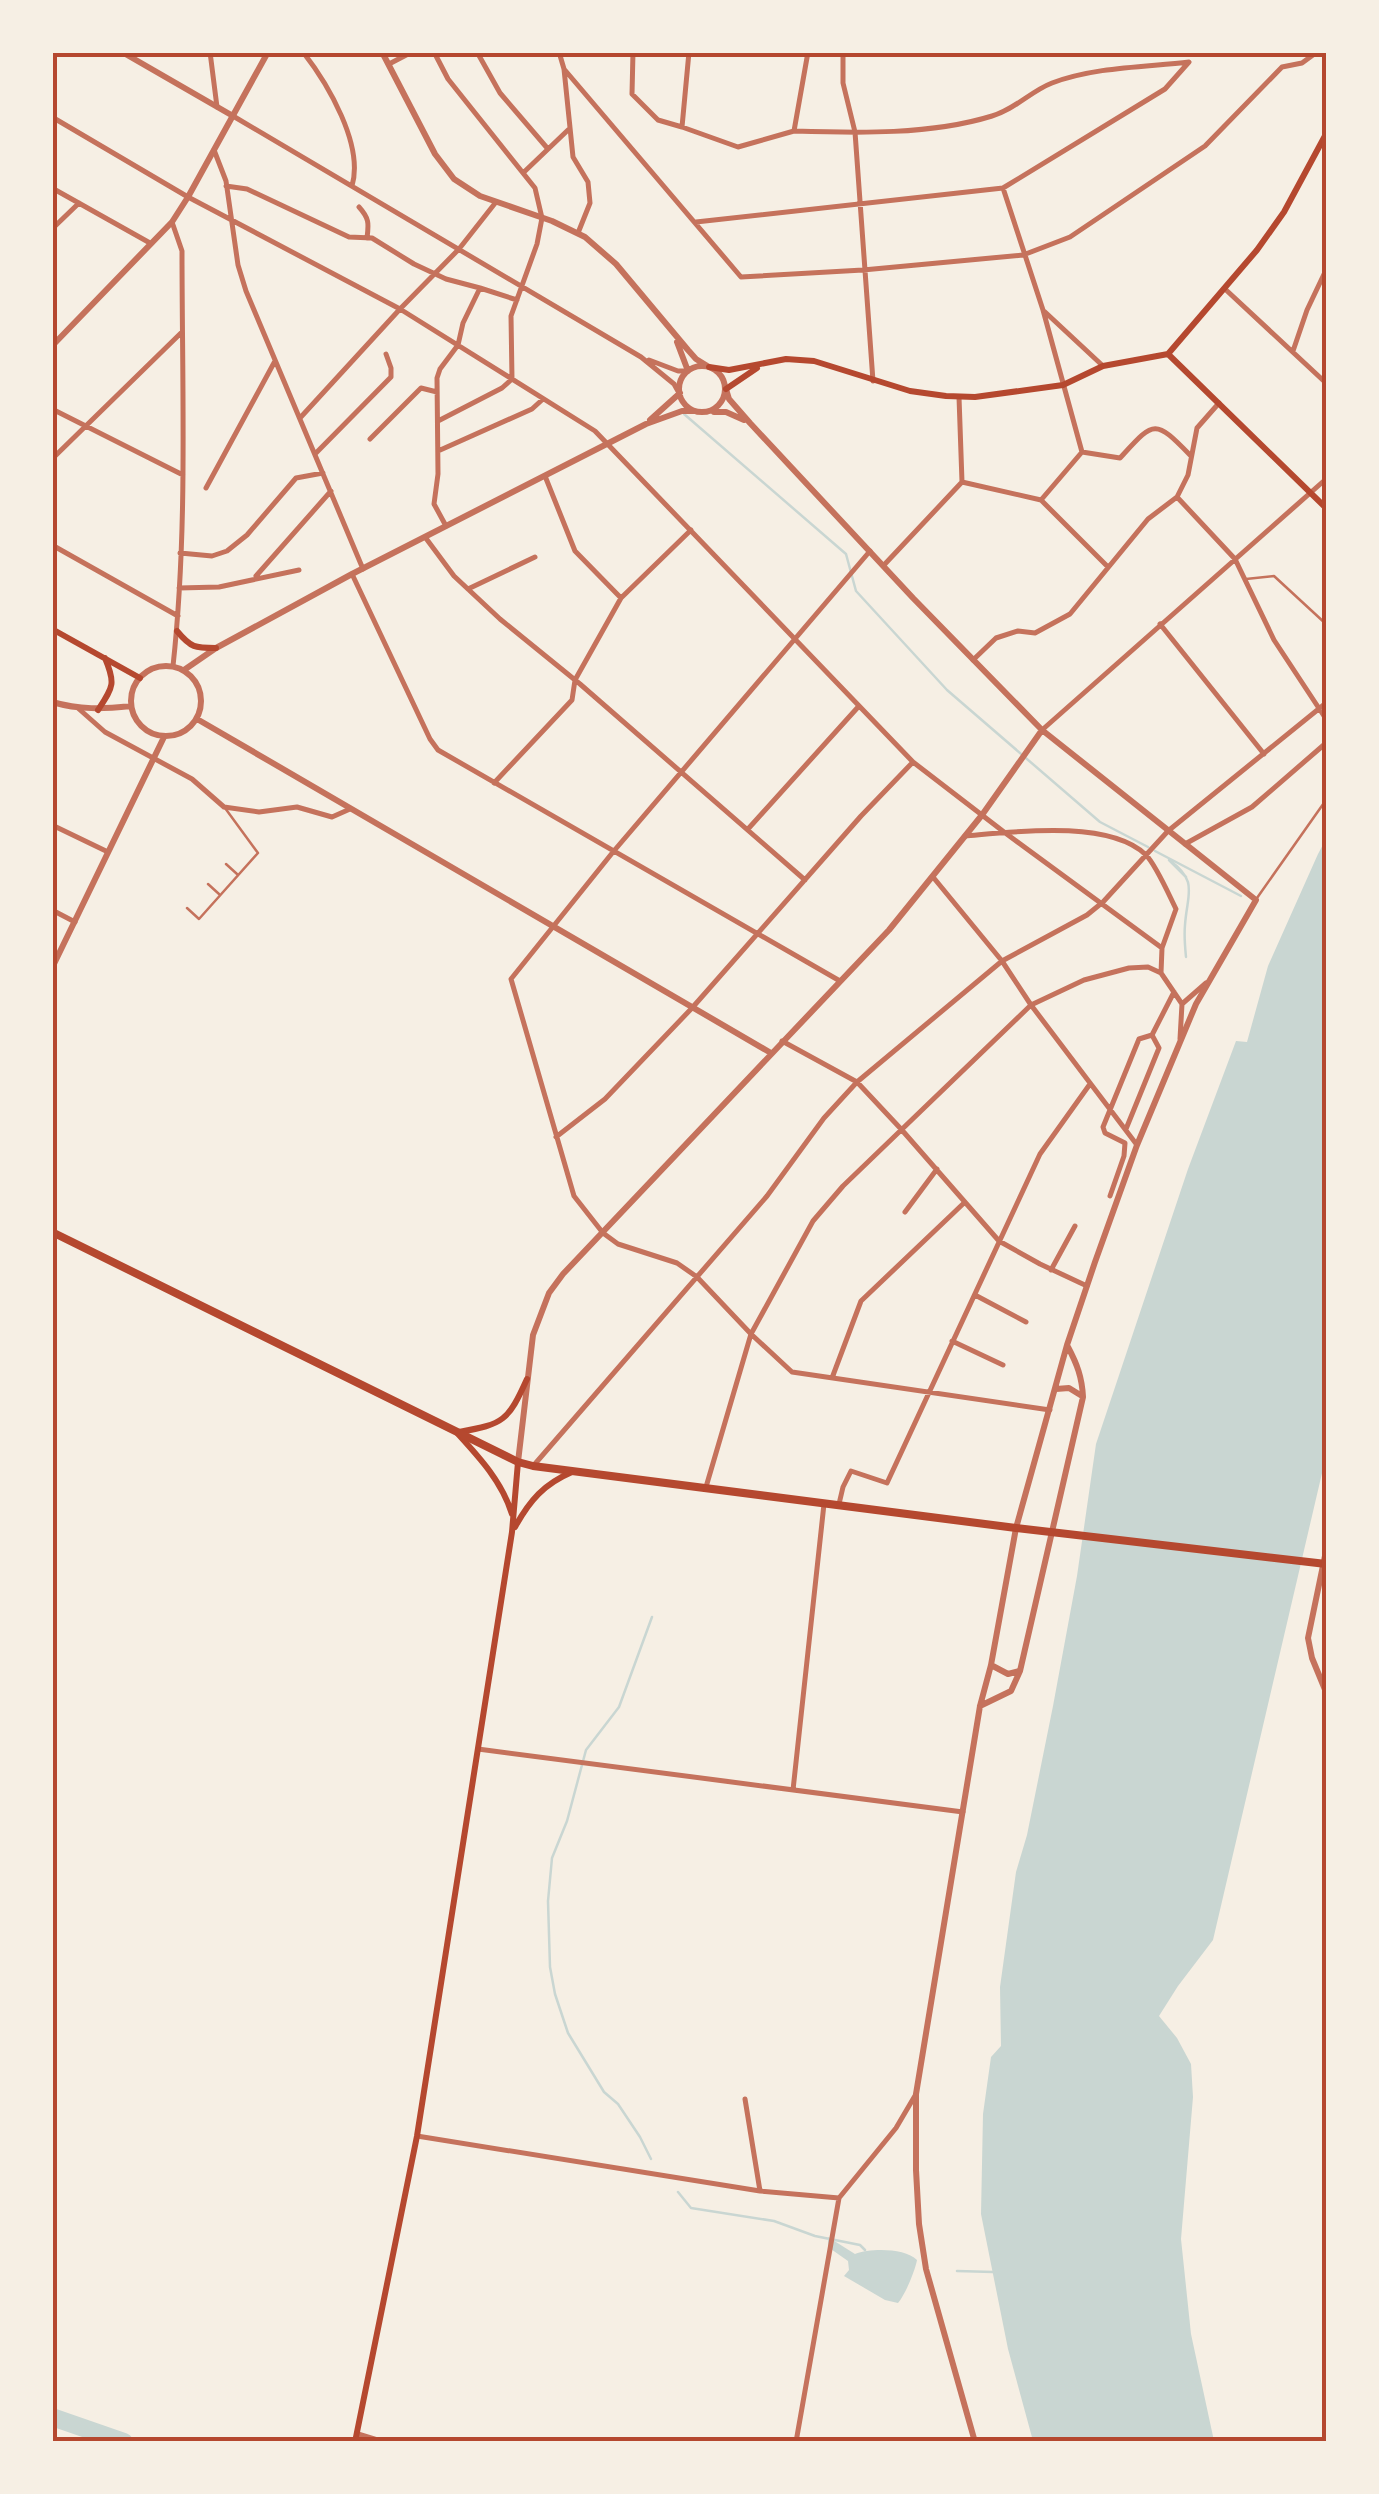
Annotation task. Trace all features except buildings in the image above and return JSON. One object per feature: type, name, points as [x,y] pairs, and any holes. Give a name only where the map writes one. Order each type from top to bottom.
[{"type":"main road","points":[[709,367],[728,370],[786,359],[814,361],[910,391],[959,397],[1063,385],[1103,366],[1168,354],[1258,250],[1284,212],[1326,134]]},
{"type":"main road","points":[[1168,354],[1326,508]]},
{"type":"main road","points":[[726,389],[762,365]]},
{"type":"main road","points":[[52,629],[140,678]]},
{"type":"main road","points":[[177,630],[196,648],[216,648]]},
{"type":"main road","points":[[98,710],[114,678],[104,657]]},
{"type":"main road","points":[[52,1232],[532,1466],[1326,1564]]},
{"type":"main road","points":[[458,1432],[504,1419],[528,1379]]},
{"type":"main road","points":[[458,1432],[498,1482],[513,1518]]},
{"type":"main road","points":[[356,2438],[417,2136],[512,1532],[518,1462]]},
{"type":"main road","points":[[512,1532],[542,1488],[572,1472]]},
{"type":"street","points":[[122,52],[642,357],[680,392]]},
{"type":"street","points":[[210,52],[217,107]]},
{"type":"street","points":[[52,346],[172,222],[268,52]]},
{"type":"street","points":[[303,52],[346,126],[356,172],[352,186]]},
{"type":"street","points":[[382,52],[444,168],[465,188],[578,233],[616,264],[696,359],[721,375],[730,399],[750,423],[1042,730],[1256,900],[1196,1004],[1138,1144],[1087,1286],[1016,1528],[980,1706],[916,2094],[919,2224],[926,2269],[975,2442]]},
{"type":"street","points":[[389,64],[412,52]]},
{"type":"street","points":[[434,52],[448,79],[536,188],[542,218],[511,316],[512,378],[502,388],[438,421]]},
{"type":"street","points":[[477,52],[500,93],[548,149]]},
{"type":"street","points":[[559,52],[573,157],[588,182],[590,203],[578,233]]},
{"type":"street","points":[[633,52],[632,94],[658,120],[738,147],[794,131],[855,132],[955,125],[997,115],[1052,83],[1094,73],[1189,62],[1165,89],[1003,188],[696,222]]},
{"type":"street","points":[[682,128],[689,52]]},
{"type":"street","points":[[794,131],[808,52]]},
{"type":"street","points":[[843,52],[843,83],[855,132],[873,381]]},
{"type":"street","points":[[564,68],[742,278],[1024,255],[1070,237],[1206,146],[1282,67],[1302,63],[1317,52]]},
{"type":"street","points":[[52,117],[188,197],[400,309],[595,430],[914,762],[1162,948]]},
{"type":"street","points":[[523,172],[568,130]]},
{"type":"street","points":[[214,150],[226,186],[246,291],[364,568]]},
{"type":"street","points":[[226,186],[247,189],[349,237],[372,238],[446,279],[517,300]]},
{"type":"street","points":[[52,188],[152,244]]},
{"type":"street","points":[[1003,188],[1043,310],[1082,452]]},
{"type":"street","points":[[300,418],[458,249],[496,202]]},
{"type":"street","points":[[52,230],[79,203]]},
{"type":"street","points":[[359,207],[370,222],[367,238]]},
{"type":"street","points":[[172,222],[182,251],[183,475],[173,666]]},
{"type":"street","points":[[1293,351],[1306,310],[1326,270]]},
{"type":"street","points":[[446,526],[434,504],[438,474],[437,378],[458,345],[480,288]]},
{"type":"street","points":[[1225,288],[1326,382]]},
{"type":"street","points":[[1043,310],[1103,366]]},
{"type":"street","points":[[52,459],[182,332]]},
{"type":"street","points":[[672,332],[688,371]]},
{"type":"street","points":[[315,454],[391,376],[386,354]]},
{"type":"street","points":[[642,357],[678,370],[709,367]]},
{"type":"street","points":[[206,488],[276,361]]},
{"type":"street","points":[[688,371],[680,392],[693,411]]},
{"type":"street","points":[[370,439],[421,388],[437,392]]},
{"type":"street","points":[[709,412],[721,403],[726,389]]},
{"type":"street","points":[[646,424],[680,392]]},
{"type":"street","points":[[884,565],[962,482],[959,397]]},
{"type":"street","points":[[438,451],[532,408],[544,398]]},
{"type":"street","points":[[972,660],[996,638],[1018,631],[1035,633],[1070,614],[1148,519],[1176,497],[1188,475],[1197,428],[1219,402]]},
{"type":"street","points":[[52,408],[183,475]]},
{"type":"street","points":[[184,670],[216,648],[352,574],[646,424],[682,411],[726,412],[750,423]]},
{"type":"street","points":[[1082,452],[1120,458],[1145,431],[1154,428],[1167,431],[1191,456]]},
{"type":"street","points":[[1041,500],[1082,452]]},
{"type":"street","points":[[180,553],[212,556],[228,551],[248,535],[296,478],[323,473]]},
{"type":"street","points":[[545,476],[575,551],[620,598]]},
{"type":"street","points":[[518,1462],[533,1335],[549,1292],[563,1274],[889,930],[982,815],[1042,730],[1326,479]]},
{"type":"street","points":[[962,482],[1041,500],[1108,568]]},
{"type":"street","points":[[254,578],[330,491]]},
{"type":"street","points":[[1176,497],[1234,558],[1274,640],[1326,720]]},
{"type":"street","points":[[494,783],[572,700],[575,680],[620,598],[691,530]]},
{"type":"street","points":[[425,537],[454,576],[500,619],[805,880]]},
{"type":"street","points":[[52,545],[178,616]]},
{"type":"street","points":[[869,552],[613,852],[511,979],[574,1196],[603,1234],[618,1244],[677,1263],[697,1277],[792,1372],[1050,1410]]},
{"type":"street","points":[[468,589],[536,557]]},
{"type":"street","points":[[179,588],[219,586],[299,570]]},
{"type":"street","points":[[352,574],[438,750],[840,981]]},
{"type":"street","points":[[1160,624],[1264,754]]},
{"type":"street","points":[[173,666],[184,670],[200,689],[202,701],[197,718],[186,731],[164,737],[154,735],[136,721],[131,706],[133,688],[149,670],[173,666]]},
{"type":"street","points":[[52,702],[98,710],[131,706]]},
{"type":"street","points":[[532,1466],[767,1196],[824,1118],[857,1082],[1002,961],[1103,902],[1168,831],[1326,703]]},
{"type":"street","points":[[748,829],[859,706]]},
{"type":"street","points":[[80,709],[105,732],[192,779],[224,807],[259,812],[297,807],[332,817],[350,809]]},
{"type":"street","points":[[197,718],[771,1053]]},
{"type":"street","points":[[52,968],[164,737]]},
{"type":"street","points":[[1185,844],[1252,807],[1326,742]]},
{"type":"street","points":[[556,1137],[605,1099],[692,1008],[914,762]]},
{"type":"street","points":[[52,825],[108,852]]},
{"type":"street","points":[[965,836],[1053,830],[1121,840],[1146,856],[1176,909],[1162,948],[1161,973]]},
{"type":"street","points":[[932,876],[1002,961],[1138,1144]]},
{"type":"street","points":[[52,910],[75,922]]},
{"type":"street","points":[[706,1490],[750,1334],[813,1222],[842,1186],[1031,1004],[1084,980],[1148,967],[1161,973],[1182,1004]]},
{"type":"street","points":[[1180,1043],[1182,1004],[1210,980]]},
{"type":"street","points":[[1110,1196],[1126,1143],[1105,1133],[1104,1127],[1139,1039],[1152,1035],[1174,992]]},
{"type":"street","points":[[1126,1131],[1159,1048],[1152,1035]]},
{"type":"street","points":[[782,1041],[857,1082],[1000,1241],[1087,1286]]},
{"type":"street","points":[[839,1506],[851,1471],[887,1483],[1040,1154],[1090,1084]]},
{"type":"street","points":[[906,1212],[937,1170]]},
{"type":"street","points":[[832,1378],[860,1301],[965,1202]]},
{"type":"street","points":[[1051,1270],[1074,1226]]},
{"type":"street","points":[[974,1295],[1026,1322]]},
{"type":"street","points":[[952,1341],[1003,1366]]},
{"type":"street","points":[[980,1706],[1011,1691],[1020,1671],[1082,1397],[1078,1365],[1067,1346]]},
{"type":"street","points":[[1056,1388],[1070,1388],[1082,1397]]},
{"type":"street","points":[[793,1790],[824,1504]]},
{"type":"street","points":[[1326,1550],[1308,1638],[1326,1692]]},
{"type":"street","points":[[990,1665],[1008,1674],[1020,1671]]},
{"type":"street","points":[[1316,1666],[1326,1668]]},
{"type":"street","points":[[478,1749],[963,1812]]},
{"type":"street","points":[[1326,1993],[1326,2174]]},
{"type":"street","points":[[796,2442],[840,2198],[896,2128],[916,2094]]},
{"type":"street","points":[[745,2098],[760,2191]]},
{"type":"street","points":[[417,2136],[760,2191],[840,2198]]},
{"type":"street","points":[[356,2438],[383,2442]]},
{"type":"lane","points":[[1244,579],[1274,576],[1326,624]]},
{"type":"lane","points":[[1256,900],[1326,800]]},
{"type":"lane","points":[[187,908],[199,919],[258,852],[224,807]]},
{"type":"lane","points":[[226,864],[238,875]]},
{"type":"lane","points":[[208,884],[220,896]]},
{"type":"shaded area","points":[[1326,839],[1326,1456],[1213,1940],[1159,2016],[1191,2064],[1193,2097],[1181,2239],[1191,2334],[1214,2441],[1033,2441],[1008,2349],[981,2214],[983,2114],[991,2057],[1001,2046],[1000,1987],[1016,1872],[1053,1706],[1096,1444],[1188,1169],[1236,1041],[1247,1042],[1268,966]]},
{"type":"shaded area","points":[[828,2237],[855,2254],[888,2250],[917,2260],[898,2303],[885,2300],[844,2276],[849,2270],[848,2261],[828,2247]]},
{"type":"waterway","points":[[684,414],[846,554],[856,591],[947,690],[1100,822],[1148,847]]},
{"type":"waterway","points":[[1155,851],[1241,896]]},
{"type":"waterway","points":[[1186,877],[1169,860],[1188,882],[1186,957]]},
{"type":"waterway","points":[[651,2159],[568,2033],[550,1967],[548,1901],[552,1858],[567,1821],[586,1750],[619,1707],[652,1617]]},
{"type":"waterway","points":[[678,2192],[691,2208],[774,2221],[815,2236],[860,2245],[865,2250]]},
{"type":"waterway","points":[[957,2271],[993,2272]]},
{"type":"waterway","points":[[52,2417],[124,2442]]}]
